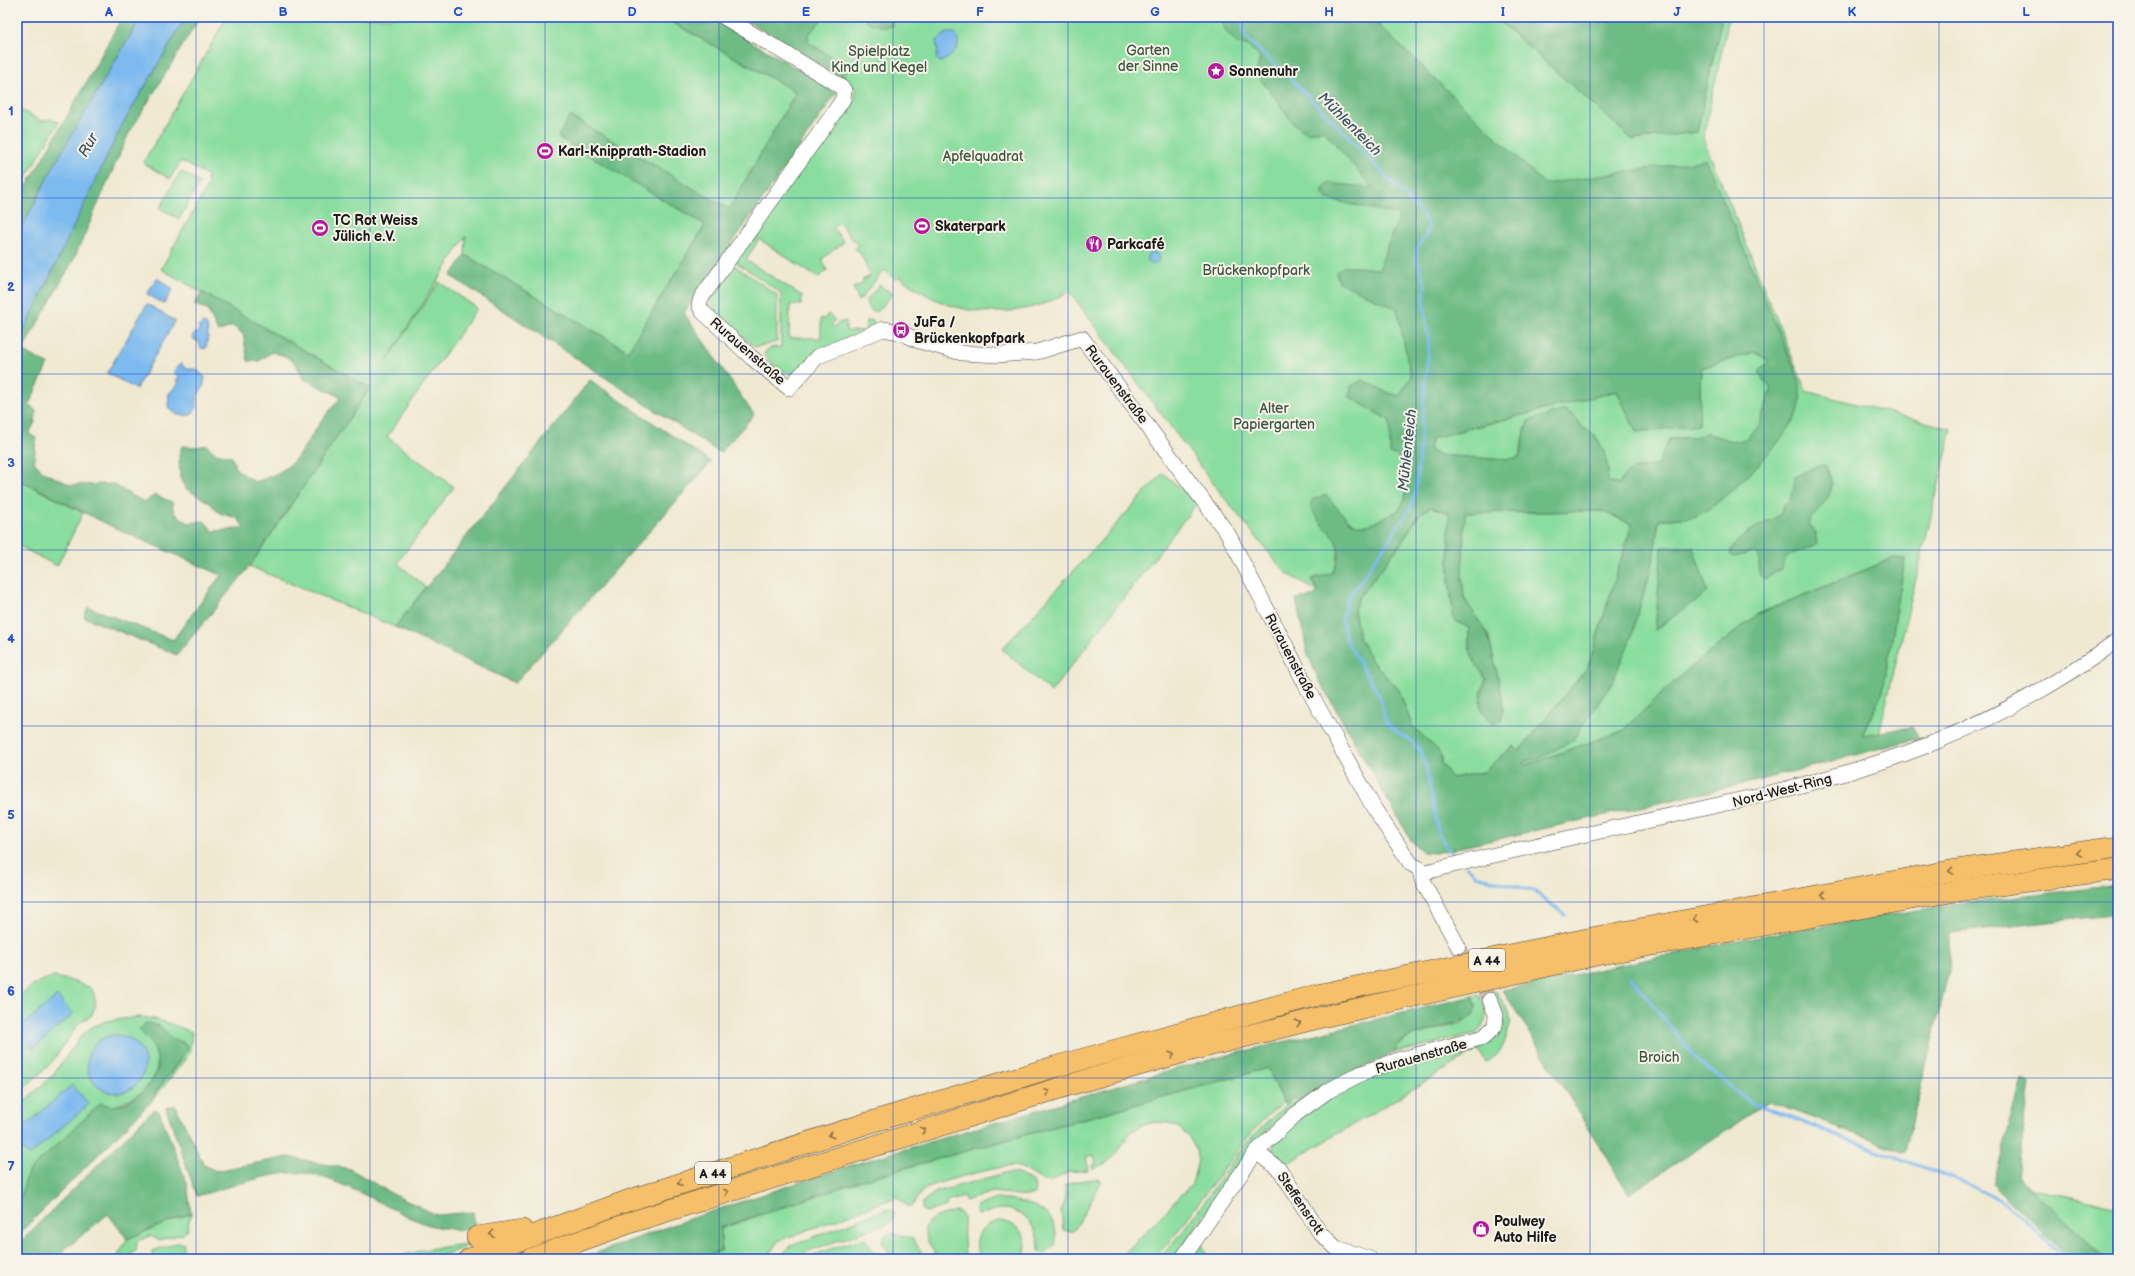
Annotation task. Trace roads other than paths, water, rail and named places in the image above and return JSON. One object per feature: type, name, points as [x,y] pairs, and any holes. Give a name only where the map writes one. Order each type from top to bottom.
[{"type":"highway","name":"A 44","points":[[470,1259],[627,1200],[868,1123],[1061,1064],[1317,995],[1592,938],[1942,873],[2118,847]]},
{"type":"highway","name":"A 44","points":[[530,1259],[635,1221],[1066,1086],[1188,1051],[1322,1017],[1596,955],[1956,891],[2118,869]]},
{"type":"highway","points":[[558,1259],[635,1221]]},
{"type":"highway","points":[[477,1237],[559,1226]]},
{"type":"street","name":"Rurauenstraße","points":[[724,17],[839,84],[844,90],[843,99],[830,120],[701,298],[699,304],[702,311],[751,357],[790,388],[817,357],[883,329],[900,332],[919,341],[962,353],[998,356],[1037,352],[1082,338],[1228,534],[1307,687],[1375,810],[1411,864],[1420,870],[1422,880],[1458,946]]},
{"type":"street","name":"Nord-West-Ring","points":[[1420,870],[1426,872],[1764,795],[1817,782],[1885,760],[1928,745],[2007,709],[2070,673],[2118,640]]},
{"type":"street","name":"Rurauenstraße","points":[[1182,1259],[1256,1152],[1296,1114],[1328,1091],[1362,1073],[1398,1060],[1484,1037],[1495,1026],[1496,1015],[1490,1000]]},
{"type":"street","name":"Steffensrott","points":[[1256,1152],[1280,1170],[1320,1233],[1336,1248],[1370,1259]]},
{"type":"water","name":"Rur","points":[[141,17],[186,17],[121,127],[17,345],[17,237],[56,162]]},
{"type":"water","points":[[947,33],[955,33],[958,42],[952,54],[940,62],[936,58],[938,51],[936,41]]},
{"type":"water","points":[[1151,252],[1155,252],[1159,258],[1155,264],[1151,264],[1147,260],[1147,256]]},
{"type":"water","points":[[157,278],[173,289],[164,304],[147,294]]},
{"type":"water","points":[[147,304],[175,321],[136,389],[107,373]]},
{"type":"water","points":[[202,323],[206,324],[208,329],[205,349],[201,348],[198,341],[193,339],[192,336],[199,331],[199,326]]},
{"type":"water","points":[[181,363],[186,369],[196,369],[205,377],[203,388],[197,395],[197,408],[191,415],[177,415],[168,407],[169,393],[179,383],[176,380],[179,378],[173,372]]},
{"type":"water","points":[[57,996],[73,1014],[33,1049],[17,1030]]},
{"type":"water","points":[[116,1035],[127,1037],[140,1048],[143,1053],[145,1064],[143,1075],[132,1088],[127,1091],[116,1093],[105,1091],[92,1080],[89,1075],[87,1064],[89,1053],[100,1040],[105,1037]]},
{"type":"water","points":[[72,1085],[89,1104],[29,1156],[17,1142],[17,1133]]},
{"type":"waterway","name":"Mühlenteich","points":[[1243,17],[1243,33],[1247,39],[1295,83],[1340,128],[1421,213],[1429,227],[1427,234],[1417,248],[1416,259],[1425,282],[1424,304],[1429,344],[1416,489],[1410,509],[1347,600],[1342,619],[1347,642],[1380,697],[1386,722],[1397,732],[1413,742],[1421,752],[1426,767],[1438,832],[1447,848],[1458,858]]},
{"type":"waterway","name":"Mühlenteich","points":[[1467,866],[1477,876],[1534,891],[1565,915]]},
{"type":"waterway","points":[[1631,977],[1696,1059],[1753,1104],[1963,1182],[2005,1203],[2067,1259]]},
{"type":"tunnel","points":[[1458,946],[1490,1000]]},
{"type":"place","name":"Sonnenuhr","points":[[1216,71]]},
{"type":"place","name":"Karl-Knipprath-Stadion","points":[[545,151]]},
{"type":"place","name":"Skaterpark","points":[[922,226]]},
{"type":"place","name":"TC Rot Weiss Jülich e.V.","points":[[320,228]]},
{"type":"place","name":"Parkcafé","points":[[1094,244]]},
{"type":"place","name":"JuFa / Brückenkopfpark","points":[[901,330]]},
{"type":"place","name":"Poulwey Auto Hilfe","points":[[1481,1229]]},
{"type":"park label","name":"Garten der Sinne","points":[[1148,58]]},
{"type":"park label","name":"Spielplatz Kind und Kegel","points":[[879,60]]},
{"type":"park label","name":"Apfelquadrat","points":[[983,156]]},
{"type":"park label","name":"Brückenkopfpark","points":[[1256,270]]},
{"type":"park label","name":"Alter Papiergarten","points":[[1274,416]]},
{"type":"park label","name":"Broich","points":[[1659,1057]]}]
